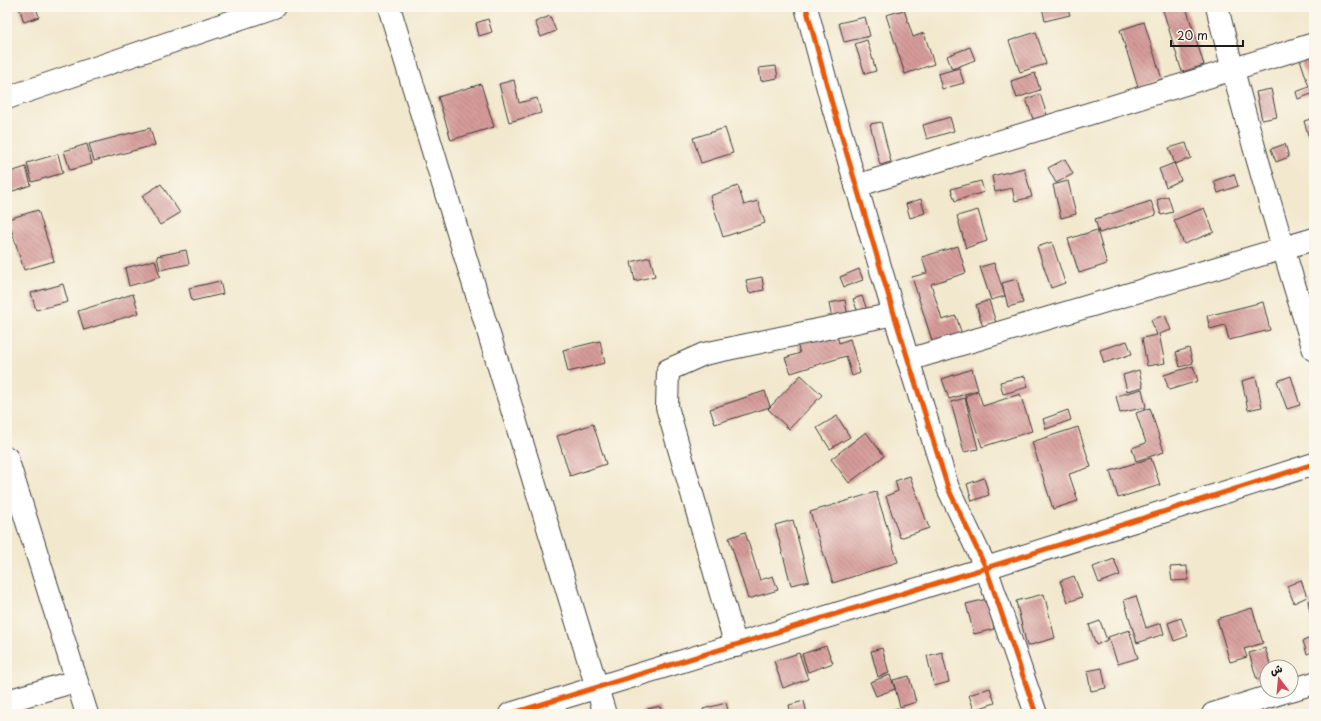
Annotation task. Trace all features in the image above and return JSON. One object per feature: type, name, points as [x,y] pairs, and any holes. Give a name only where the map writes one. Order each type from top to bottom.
[{"type":"street","points":[[7,98],[274,7]]},
{"type":"street","points":[[389,7],[605,714]]},
{"type":"street","points":[[1217,7],[1232,70],[1283,249],[1314,350]]},
{"type":"street","points":[[808,8],[831,100],[856,186],[948,488],[986,568],[1036,714]]},
{"type":"street","points":[[856,186],[1314,44]]},
{"type":"street","points":[[908,360],[1314,239]]},
{"type":"street","points":[[736,646],[667,407],[668,370],[704,354],[894,314]]},
{"type":"street","points":[[7,458],[14,504],[87,714]]},
{"type":"street","points":[[510,714],[736,646],[1314,464]]},
{"type":"street","points":[[7,701],[76,681]]},
{"type":"street","points":[[1299,688],[1314,683]]},
{"type":"street","points":[[1213,714],[1261,699]]},
{"type":"building","points":[[19,7],[36,7],[39,17],[24,22]]},
{"type":"building","points":[[1042,7],[1067,7],[1070,15],[1045,21]]},
{"type":"building","points":[[1162,7],[1186,7],[1204,65],[1182,72]]},
{"type":"building","points":[[904,10],[913,37],[924,33],[934,64],[905,74],[886,15]]},
{"type":"building","points":[[550,16],[556,31],[541,37],[535,22]]},
{"type":"building","points":[[865,17],[870,36],[844,42],[839,23]]},
{"type":"building","points":[[488,19],[492,32],[479,36],[476,23]]},
{"type":"building","points":[[1144,22],[1162,79],[1138,87],[1120,30]]},
{"type":"building","points":[[1036,32],[1046,64],[1020,72],[1009,41]]},
{"type":"building","points":[[867,40],[876,71],[865,74],[855,44]]},
{"type":"building","points":[[970,47],[975,60],[952,69],[947,56]]},
{"type":"building","points":[[1314,50],[1314,93],[1298,99],[1296,92],[1309,87],[1299,56]]},
{"type":"building","points":[[776,66],[778,78],[761,81],[759,68]]},
{"type":"building","points":[[959,68],[964,83],[942,89],[938,74]]},
{"type":"building","points":[[1035,73],[1040,90],[1017,98],[1011,81]]},
{"type":"building","points":[[514,80],[519,103],[537,98],[541,113],[509,122],[499,84]]},
{"type":"building","points":[[481,84],[494,127],[451,140],[438,97]]},
{"type":"building","points":[[1271,89],[1277,117],[1262,120],[1256,92]]},
{"type":"building","points":[[1040,94],[1047,115],[1033,119],[1026,99]]},
{"type":"building","points":[[950,117],[954,131],[927,139],[923,125]]},
{"type":"building","points":[[1314,118],[1314,137],[1309,138],[1304,121]]},
{"type":"building","points":[[881,122],[891,162],[880,165],[870,124]]},
{"type":"building","points":[[150,128],[155,145],[94,161],[89,144]]},
{"type":"building","points":[[725,128],[733,153],[701,163],[693,138]]},
{"type":"building","points":[[1186,143],[1191,158],[1175,164],[1169,148]]},
{"type":"building","points":[[87,144],[92,164],[70,170],[64,151]]},
{"type":"building","points":[[1285,144],[1289,157],[1276,162],[1271,149]]},
{"type":"building","points":[[58,154],[63,173],[32,182],[27,163]]},
{"type":"building","points":[[1065,159],[1073,174],[1056,183],[1048,168]]},
{"type":"building","points":[[1174,163],[1181,180],[1166,187],[1159,169]]},
{"type":"building","points":[[26,167],[31,185],[7,193],[7,173]]},
{"type":"building","points":[[1024,168],[1032,197],[1015,201],[1012,188],[995,192],[992,176]]},
{"type":"building","points":[[1234,174],[1238,186],[1218,193],[1214,181]]},
{"type":"building","points":[[981,181],[984,192],[955,201],[951,189]]},
{"type":"building","points":[[1068,181],[1076,214],[1061,218],[1053,185]]},
{"type":"building","points":[[161,184],[180,213],[160,225],[142,196]]},
{"type":"building","points":[[738,186],[744,205],[758,201],[765,223],[723,237],[710,196]]},
{"type":"building","points":[[1168,196],[1173,212],[1161,215],[1157,200]]},
{"type":"building","points":[[921,199],[925,213],[910,218],[906,204]]},
{"type":"building","points":[[1151,201],[1156,215],[1099,233],[1095,219]]},
{"type":"building","points":[[1204,208],[1214,232],[1184,244],[1174,220]]},
{"type":"building","points":[[38,210],[54,261],[24,270],[8,219]]},
{"type":"building","points":[[978,210],[987,241],[966,248],[957,216]]},
{"type":"building","points":[[1097,230],[1107,264],[1079,273],[1068,239]]},
{"type":"building","points":[[1052,242],[1065,283],[1051,288],[1037,247]]},
{"type":"building","points":[[958,246],[966,273],[931,284],[942,320],[956,316],[963,338],[934,347],[912,277],[927,273],[922,257]]},
{"type":"building","points":[[186,250],[189,264],[160,270],[157,256]]},
{"type":"building","points":[[650,257],[655,276],[635,281],[631,262]]},
{"type":"building","points":[[155,260],[160,277],[129,286],[125,268]]},
{"type":"building","points":[[994,263],[1005,296],[991,300],[980,267]]},
{"type":"building","points":[[859,269],[863,280],[844,287],[840,277]]},
{"type":"building","points":[[762,277],[764,290],[749,293],[746,280]]},
{"type":"building","points":[[1017,279],[1023,303],[1008,307],[1002,283]]},
{"type":"building","points":[[220,281],[223,294],[192,301],[189,288]]},
{"type":"building","points":[[63,284],[68,302],[36,310],[31,293]]},
{"type":"building","points":[[133,294],[139,313],[84,330],[78,311]]},
{"type":"building","points":[[862,296],[869,315],[860,318],[853,299]]},
{"type":"building","points":[[845,300],[848,317],[832,319],[829,303]]},
{"type":"building","points":[[989,300],[996,323],[983,327],[976,305]]},
{"type":"building","points":[[1263,302],[1270,330],[1229,340],[1225,325],[1210,329],[1207,316]]},
{"type":"building","points":[[1165,315],[1171,330],[1159,334],[1165,363],[1147,366],[1142,338],[1157,335],[1151,320]]},
{"type":"building","points":[[836,331],[839,343],[850,339],[860,373],[852,376],[846,356],[791,373],[785,358],[800,353],[797,344]]},
{"type":"building","points":[[600,341],[605,363],[568,372],[563,350]]},
{"type":"building","points":[[1127,341],[1132,354],[1104,363],[1100,350]]},
{"type":"building","points":[[1189,348],[1193,363],[1180,367],[1176,352]]},
{"type":"building","points":[[1193,366],[1198,381],[1169,390],[1164,375]]},
{"type":"building","points":[[972,369],[978,390],[949,399],[942,379]]},
{"type":"building","points":[[1139,370],[1143,387],[1127,391],[1123,375]]},
{"type":"building","points":[[801,375],[822,395],[789,429],[768,409]]},
{"type":"building","points":[[1025,376],[1028,387],[1003,394],[1000,382]]},
{"type":"building","points":[[1291,376],[1300,405],[1287,409],[1277,381]]},
{"type":"building","points":[[1256,377],[1262,407],[1248,410],[1242,381]]},
{"type":"building","points":[[1142,389],[1146,407],[1120,413],[1116,396]]},
{"type":"building","points":[[765,391],[770,407],[715,424],[710,409]]},
{"type":"building","points":[[978,391],[983,406],[1020,394],[1032,431],[982,447],[965,396]]},
{"type":"building","points":[[965,398],[978,449],[964,452],[951,402]]},
{"type":"building","points":[[1150,408],[1164,452],[1136,461],[1132,448],[1146,443],[1136,413]]},
{"type":"building","points":[[1068,410],[1071,420],[1046,429],[1043,419]]},
{"type":"building","points":[[837,416],[850,437],[830,449],[817,428]]},
{"type":"building","points":[[593,424],[606,464],[570,476],[557,436]]},
{"type":"building","points":[[1078,427],[1091,467],[1069,474],[1078,501],[1053,509],[1032,442]]},
{"type":"building","points":[[866,432],[884,456],[849,483],[831,459]]},
{"type":"building","points":[[1151,458],[1160,485],[1118,498],[1110,471]]},
{"type":"building","points":[[910,476],[929,528],[900,538],[886,496],[898,491],[895,481]]},
{"type":"building","points":[[984,478],[989,495],[972,501],[967,484]]},
{"type":"building","points":[[876,492],[898,562],[833,583],[810,512]]},
{"type":"building","points":[[793,520],[809,581],[791,585],[775,525]]},
{"type":"building","points":[[745,532],[760,580],[773,576],[778,590],[748,599],[729,538]]},
{"type":"building","points":[[1114,559],[1120,575],[1099,583],[1093,567]]},
{"type":"building","points":[[1187,566],[1188,580],[1172,581],[1170,567]]},
{"type":"building","points":[[1074,576],[1082,597],[1068,602],[1060,581]]},
{"type":"building","points":[[1301,580],[1307,597],[1294,603],[1287,586]]},
{"type":"building","points":[[1044,594],[1055,638],[1027,646],[1016,601]]},
{"type":"building","points":[[1136,596],[1146,628],[1161,623],[1164,634],[1137,643],[1124,600]]},
{"type":"building","points":[[987,599],[994,629],[974,634],[966,604]]},
{"type":"building","points":[[1314,600],[1314,626],[1313,626],[1308,601]]},
{"type":"building","points":[[1252,608],[1263,643],[1244,649],[1247,657],[1230,662],[1217,619]]},
{"type":"building","points":[[1181,618],[1188,636],[1174,641],[1168,623]]},
{"type":"building","points":[[1100,621],[1107,640],[1096,645],[1089,625]]},
{"type":"building","points":[[1129,630],[1138,658],[1118,664],[1108,637]]},
{"type":"building","points":[[1314,637],[1314,651],[1307,654],[1303,641]]},
{"type":"building","points":[[826,646],[833,663],[808,672],[802,654]]},
{"type":"building","points":[[882,648],[889,673],[878,677],[871,651]]},
{"type":"building","points":[[1265,648],[1268,659],[1259,659],[1259,679],[1257,680],[1249,653]]},
{"type":"building","points":[[942,652],[949,682],[934,686],[927,656]]},
{"type":"building","points":[[799,653],[808,679],[783,688],[774,661]]},
{"type":"building","points":[[1102,668],[1106,688],[1091,691],[1087,671]]},
{"type":"building","points":[[890,675],[895,689],[876,696],[870,682]]},
{"type":"building","points":[[909,676],[916,702],[900,707],[893,680]]},
{"type":"building","points":[[990,688],[995,703],[974,710],[969,695]]},
{"type":"building","points":[[804,701],[807,714],[791,714],[789,705]]},
{"type":"building","points":[[726,703],[729,714],[704,714],[703,709]]},
{"type":"building","points":[[660,706],[662,714],[645,714],[644,710]]},
{"type":"building","points":[[898,708],[900,714],[888,714],[887,711]]},
{"type":"cycle path","points":[[806,7],[831,100],[894,314],[948,488],[986,568],[1036,714]]},
{"type":"cycle path","points":[[510,714],[986,568],[1314,464]]}]
